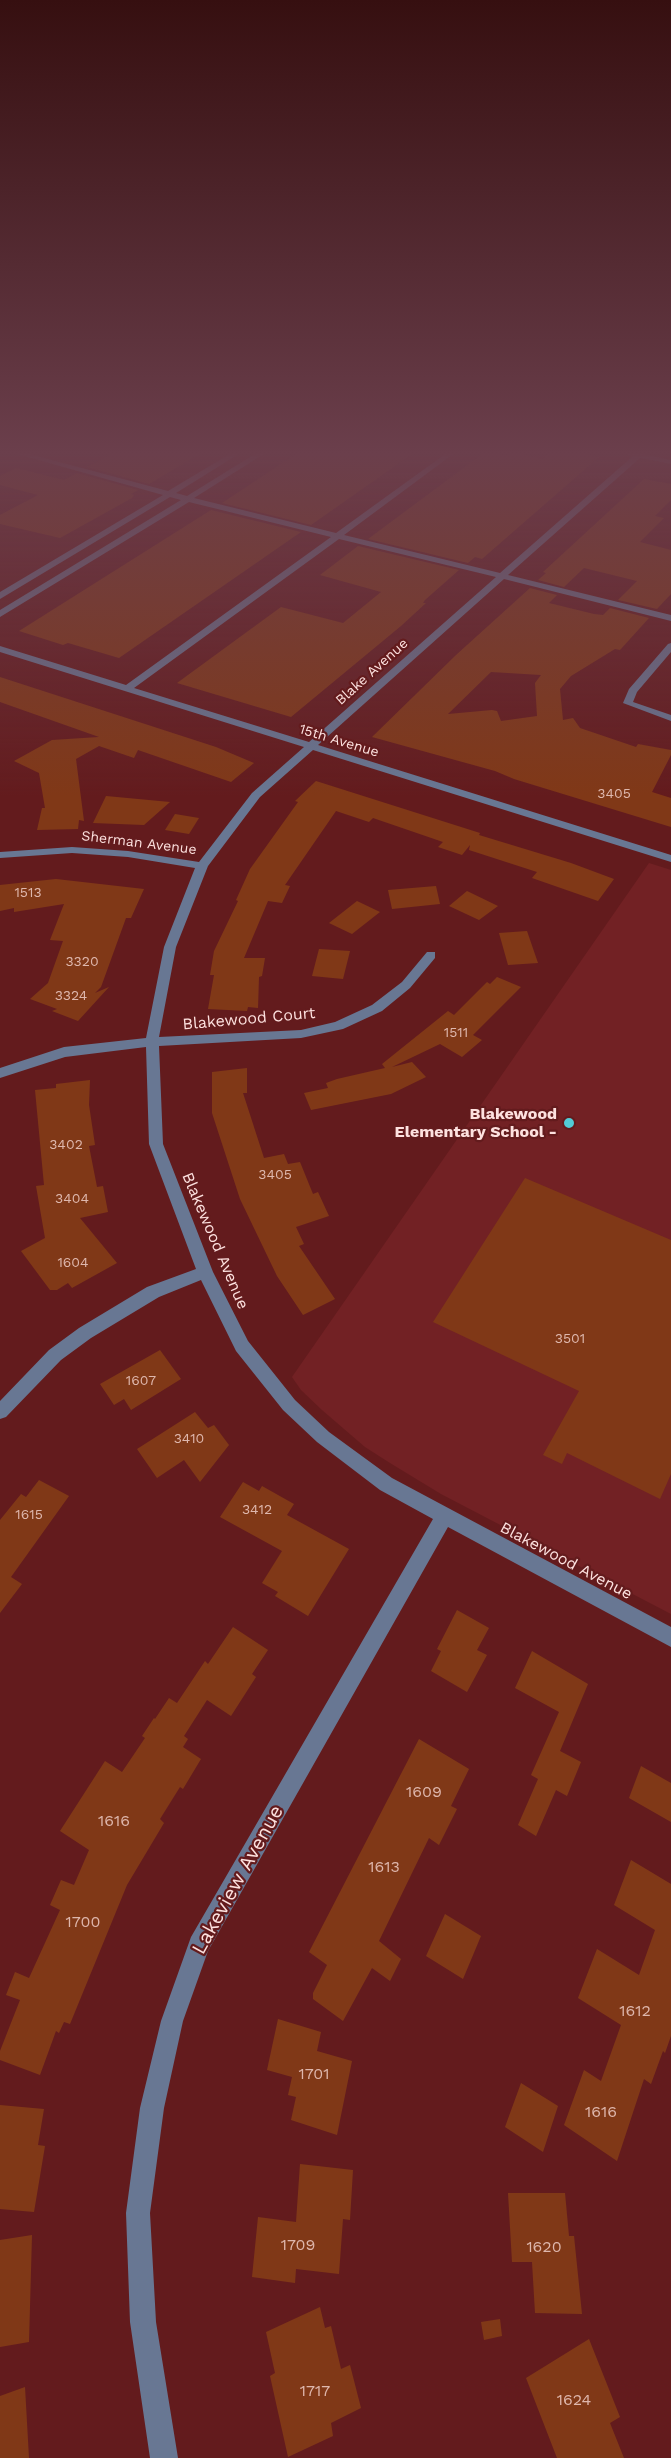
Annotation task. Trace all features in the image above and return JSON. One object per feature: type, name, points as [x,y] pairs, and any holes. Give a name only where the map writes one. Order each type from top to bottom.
[{"type":"street","points":[[0,596],[49,567]]},
{"type":"street","points":[[0,614],[77,567]]},
{"type":"street","points":[[128,688],[296,567]]},
{"type":"street","points":[[465,567],[671,618]]},
{"type":"street","name":"Blake Avenue","points":[[310,747],[513,567]]},
{"type":"street","points":[[671,646],[632,691],[628,703],[671,718]]},
{"type":"street","name":"15th Avenue","points":[[0,649],[671,859]]},
{"type":"street","name":"Blakewood Avenue","points":[[310,747],[256,795],[202,866],[170,947],[152,1042],[156,1144],[205,1272],[242,1346],[290,1405],[323,1437],[360,1466],[444,1517],[671,1637]]},
{"type":"street","name":"Sherman Avenue","points":[[0,855],[72,849],[128,854],[202,866]]},
{"type":"street","name":"Blakewood Court","points":[[152,1042],[301,1034],[338,1026],[377,1008],[406,985],[430,955]]},
{"type":"street","points":[[0,1073],[64,1052],[152,1042]]},
{"type":"street","points":[[0,1412],[55,1355],[85,1333],[145,1296],[205,1272]]},
{"type":"street","name":"Lakeview Avenue","points":[[165,2458],[144,2322],[138,2213],[152,2108],[172,2021],[199,1945],[444,1517]]},
{"type":"shaded area","name":"Blakewood Elementary School -","points":[[649,863],[671,870],[671,1614],[441,1494],[390,1463],[365,1447],[322,1410],[301,1390],[292,1377]]},
{"type":"building","points":[[121,567],[251,567],[119,658],[68,643],[63,645],[19,631]]},
{"type":"building","points":[[331,567],[445,567],[459,570],[425,600],[423,603],[426,603],[401,626],[291,717],[177,683],[281,607],[343,623],[381,592],[320,575]]},
{"type":"building","points":[[549,567],[671,567],[671,594],[657,609],[618,600],[637,581],[584,568],[564,587],[538,580],[546,573],[543,572]]},
{"type":"building","points":[[530,588],[557,595],[549,603],[594,614],[603,615],[610,608],[649,618],[620,650],[615,649],[571,676],[560,689],[563,720],[573,718],[580,728],[636,747],[638,744],[671,750],[671,755],[652,792],[671,798],[671,827],[514,779],[495,771],[372,737],[456,655]],"holes":[[[491,672],[541,675],[535,683],[537,716],[501,721],[497,711],[492,710],[448,714]]]},
{"type":"building","points":[[0,677],[216,747],[254,763],[231,782],[138,750],[134,758],[99,746],[76,759],[84,821],[79,820],[78,829],[37,830],[42,808],[45,808],[39,773],[14,761],[52,740],[99,737],[0,702]]},
{"type":"building","points":[[316,781],[480,833],[479,835],[571,863],[614,879],[598,901],[532,878],[537,872],[469,850],[470,845],[462,855],[438,847],[443,842],[373,818],[369,822],[336,811],[285,885],[290,886],[282,903],[268,901],[244,958],[265,958],[262,976],[259,977],[258,1008],[248,1007],[247,1011],[208,1009],[214,975],[210,975],[214,951],[238,901],[236,900],[250,869],[298,802],[295,801]]},
{"type":"building","points":[[106,796],[170,802],[144,825],[93,823]]},
{"type":"building","points":[[175,814],[199,818],[189,834],[165,830]]},
{"type":"building","points":[[56,879],[144,889],[131,918],[126,918],[101,987],[95,993],[109,987],[78,1021],[52,1011],[57,1009],[30,999],[48,983],[63,941],[50,940],[64,904],[14,912],[14,908],[0,911],[0,885]]},
{"type":"building","points":[[436,886],[440,904],[392,909],[388,890]]},
{"type":"building","points":[[467,891],[498,906],[479,920],[449,906]]},
{"type":"building","points":[[357,901],[380,912],[352,934],[329,923]]},
{"type":"building","points":[[527,931],[538,963],[508,965],[499,933]]},
{"type":"building","points":[[319,949],[350,951],[343,979],[312,976]]},
{"type":"building","points":[[497,977],[521,987],[473,1035],[482,1040],[462,1057],[440,1044],[392,1067],[412,1062],[426,1077],[391,1094],[311,1110],[304,1093],[328,1088],[326,1083],[337,1079],[385,1068],[382,1064],[448,1011],[454,1015],[487,982],[490,984]]},
{"type":"building","points":[[247,1068],[247,1093],[243,1093],[264,1158],[284,1154],[288,1164],[300,1162],[313,1194],[318,1192],[329,1216],[296,1227],[304,1244],[299,1246],[335,1299],[303,1315],[277,1276],[240,1199],[212,1113],[212,1072]]},
{"type":"building","points":[[90,1080],[89,1105],[95,1145],[89,1146],[97,1187],[103,1186],[108,1212],[80,1218],[117,1263],[72,1288],[68,1283],[57,1290],[50,1290],[21,1251],[45,1238],[36,1186],[44,1185],[35,1090],[56,1088],[56,1084]]},
{"type":"building","points":[[525,1178],[671,1240],[671,1474],[660,1499],[567,1453],[562,1464],[543,1455],[579,1391],[433,1322]]},
{"type":"building","points":[[160,1350],[181,1379],[131,1410],[124,1399],[114,1405],[100,1384]]},
{"type":"building","points":[[195,1412],[208,1428],[214,1425],[229,1445],[200,1482],[184,1460],[157,1478],[137,1449]]},
{"type":"building","points":[[39,1480],[69,1496],[11,1577],[22,1584],[0,1613],[0,1520],[21,1494],[26,1497]]},
{"type":"building","points":[[243,1482],[259,1491],[262,1486],[294,1504],[287,1515],[349,1549],[308,1616],[275,1596],[278,1592],[262,1583],[282,1551],[220,1517]]},
{"type":"building","points":[[457,1610],[489,1628],[477,1650],[487,1655],[467,1692],[431,1671],[441,1651],[437,1649]]},
{"type":"building","points":[[233,1627],[268,1650],[252,1674],[256,1677],[231,1716],[207,1700],[184,1736],[188,1739],[183,1747],[201,1759],[183,1789],[180,1787],[160,1819],[164,1823],[127,1885],[70,2024],[64,2022],[59,2033],[56,2031],[40,2075],[0,2060],[0,2051],[20,2000],[6,1995],[15,1972],[29,1978],[60,1910],[50,1905],[61,1880],[74,1885],[89,1850],[60,1831],[105,1761],[122,1772],[145,1738],[142,1736],[169,1698],[177,1703],[205,1661],[208,1664]]},
{"type":"building","points":[[532,1651],[588,1684],[560,1751],[581,1762],[567,1796],[556,1790],[536,1836],[518,1825],[538,1779],[531,1775],[559,1712],[515,1688]]},
{"type":"building","points":[[419,1739],[469,1769],[451,1806],[457,1809],[439,1845],[429,1838],[379,1941],[401,1959],[390,1981],[372,1968],[343,2021],[313,1999],[313,1993],[327,1965],[309,1952]]},
{"type":"building","points":[[641,1766],[671,1783],[671,1822],[629,1798]]},
{"type":"building","points":[[631,1860],[671,1884],[671,2036],[651,2084],[644,2079],[617,2161],[564,2125],[584,2070],[601,2081],[621,2025],[578,1998],[597,1949],[639,1975],[655,1930],[614,1905]]},
{"type":"building","points":[[445,1914],[481,1936],[463,1979],[426,1956]]},
{"type":"building","points":[[278,2019],[321,2032],[317,2051],[352,2061],[337,2135],[291,2120],[296,2097],[288,2095],[292,2077],[267,2070]]},
{"type":"building","points":[[521,2083],[558,2106],[543,2152],[505,2127]]},
{"type":"building","points":[[0,2105],[44,2109],[38,2145],[45,2146],[34,2212],[0,2209]]},
{"type":"building","points":[[300,2164],[353,2170],[350,2220],[343,2219],[339,2274],[296,2269],[295,2283],[252,2277],[258,2217],[296,2222]]},
{"type":"building","points":[[508,2193],[565,2193],[569,2236],[574,2236],[582,2314],[535,2313],[532,2262],[512,2262]]},
{"type":"building","points":[[32,2235],[29,2342],[0,2347],[0,2240]]},
{"type":"building","points":[[320,2307],[325,2328],[331,2326],[341,2369],[350,2365],[361,2408],[331,2423],[333,2436],[288,2457],[270,2376],[275,2373],[266,2332]]},
{"type":"building","points":[[500,2319],[502,2336],[484,2340],[481,2322]]},
{"type":"building","points":[[589,2339],[620,2417],[610,2423],[624,2458],[557,2458],[526,2378]]},
{"type":"building","points":[[25,2387],[29,2458],[0,2458],[0,2396]]},
{"type":"place","name":"Blakewood Elementary School -","points":[[569,1123]]}]
